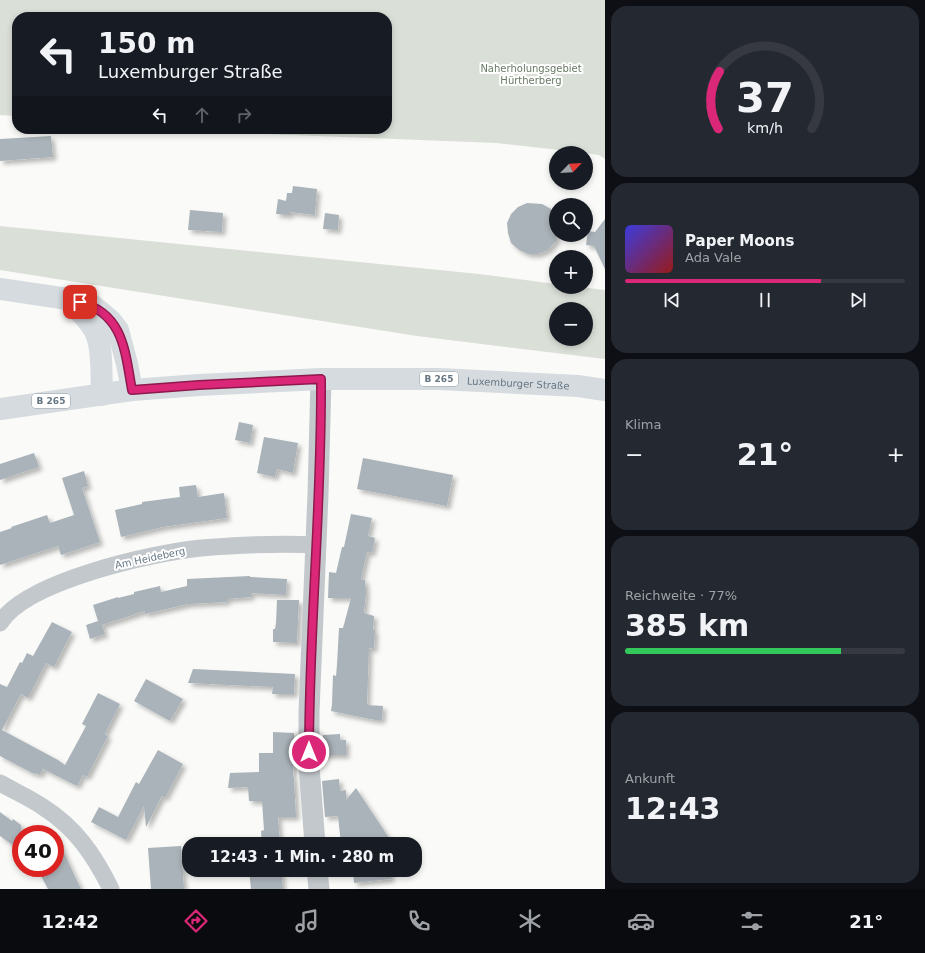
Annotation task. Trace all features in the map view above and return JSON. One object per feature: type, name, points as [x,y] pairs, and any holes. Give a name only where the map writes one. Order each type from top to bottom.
[{"type":"main road","points":[[0,289],[68,299],[92,305],[111,321],[118,330],[132,390]]},
{"type":"main road","points":[[68,299],[89,322],[97,336],[100,353],[102,395]]},
{"type":"main road","name":"Luxemburger Straße","points":[[0,409],[132,390],[321,379],[439,379],[578,386],[605,390]]},
{"type":"street","points":[[314,837],[309,766],[309,712],[321,379]]},
{"type":"street","name":"Am Heideberg","points":[[0,623],[20,603],[44,589],[74,577],[119,564],[162,554],[200,548],[285,543],[316,545]]},
{"type":"street","points":[[0,784],[43,807],[66,824],[87,846],[111,889]]},
{"type":"street","points":[[318,877],[319,889]]},
{"type":"green space","name":"Naherholungsgebiet Hürtherberg","points":[[0,0],[605,0],[605,159],[599,155],[593,154],[593,146],[549,146],[549,149],[497,143],[269,134],[392,134],[392,12],[12,12],[12,116],[0,115]]},
{"type":"green space","points":[[0,226],[479,274],[549,283],[549,294],[593,294],[593,289],[605,290],[605,359],[417,336],[0,270]]},
{"type":"building","points":[[51,136],[53,157],[0,161],[0,139]]},
{"type":"building","points":[[293,186],[317,189],[315,215],[290,212],[290,215],[276,214],[278,199],[286,201],[287,193],[292,193]]},
{"type":"building","points":[[527,203],[542,204],[549,208],[549,242],[555,242],[548,250],[538,254],[528,254],[519,250],[511,243],[507,223],[511,214],[518,207]]},
{"type":"building","points":[[190,210],[223,213],[222,232],[188,230]]},
{"type":"building","points":[[325,213],[339,215],[338,230],[323,229]]},
{"type":"building","points":[[605,219],[605,269],[594,246],[586,245],[586,242],[593,242],[593,232],[595,232]]},
{"type":"building","points":[[239,422],[253,425],[250,443],[235,440]]},
{"type":"building","points":[[264,437],[298,443],[293,473],[277,469],[275,477],[257,473]]},
{"type":"building","points":[[34,453],[39,467],[0,480],[0,464]]},
{"type":"building","points":[[363,458],[453,475],[447,506],[357,489]]},
{"type":"building","points":[[84,471],[88,486],[82,488],[100,542],[61,555],[58,546],[0,565],[0,532],[47,515],[50,523],[74,515],[62,478]]},
{"type":"building","points":[[196,485],[198,497],[224,493],[227,518],[163,527],[121,537],[115,510],[142,504],[142,502],[180,497],[179,487]]},
{"type":"building","points":[[351,514],[372,518],[368,536],[375,538],[372,553],[367,552],[361,579],[365,580],[366,593],[364,613],[374,616],[373,630],[375,630],[374,649],[369,648],[367,705],[383,706],[382,720],[375,720],[331,711],[333,675],[336,676],[339,628],[343,628],[351,598],[328,598],[329,572],[336,573],[342,547],[344,547]]},
{"type":"building","points":[[250,576],[287,579],[286,595],[251,593],[251,597],[227,599],[227,602],[188,604],[145,614],[145,611],[102,625],[105,634],[90,639],[86,625],[98,621],[93,605],[118,597],[134,594],[134,592],[160,586],[161,592],[187,586],[187,579]]},
{"type":"building","points":[[277,600],[299,600],[297,643],[273,642],[273,629],[275,629],[276,623]]},
{"type":"building","points":[[52,622],[72,632],[54,667],[46,663],[28,698],[21,694],[2,730],[65,765],[86,726],[82,724],[98,693],[120,704],[105,734],[108,736],[87,777],[83,775],[77,786],[43,769],[40,775],[34,774],[0,756],[0,684],[7,687],[20,662],[22,663],[27,653],[33,656]]},
{"type":"building","points":[[193,669],[295,674],[294,694],[272,694],[273,687],[188,683]]},
{"type":"building","points":[[146,679],[183,699],[170,721],[134,701]]},
{"type":"building","points":[[273,732],[294,733],[293,778],[296,817],[278,817],[279,837],[261,837],[261,831],[264,830],[262,801],[249,801],[248,787],[228,788],[230,773],[259,772],[259,753],[273,753]]},
{"type":"building","points":[[340,734],[340,740],[346,740],[346,755],[323,755],[323,735]]},
{"type":"building","points":[[158,750],[183,764],[165,798],[162,796],[146,827],[144,806],[126,840],[91,822],[99,807],[118,817],[136,782],[139,784]]},
{"type":"building","points":[[339,779],[340,791],[346,790],[346,800],[356,788],[388,837],[340,837],[338,816],[325,817],[322,781]]},
{"type":"building","points":[[0,812],[12,821],[13,819],[21,825],[12,825],[12,845],[0,836]]},
{"type":"building","points":[[181,846],[184,889],[151,889],[148,848]]},
{"type":"building","points":[[64,852],[81,889],[48,889],[42,877],[64,877]]},
{"type":"building","points":[[250,877],[282,877],[283,889],[251,889]]},
{"type":"building","points":[[354,877],[391,877],[391,879],[354,883]]},
{"type":"route","points":[[80,302],[92,305],[111,321],[118,330],[132,390],[321,379],[309,712],[309,752]]}]
